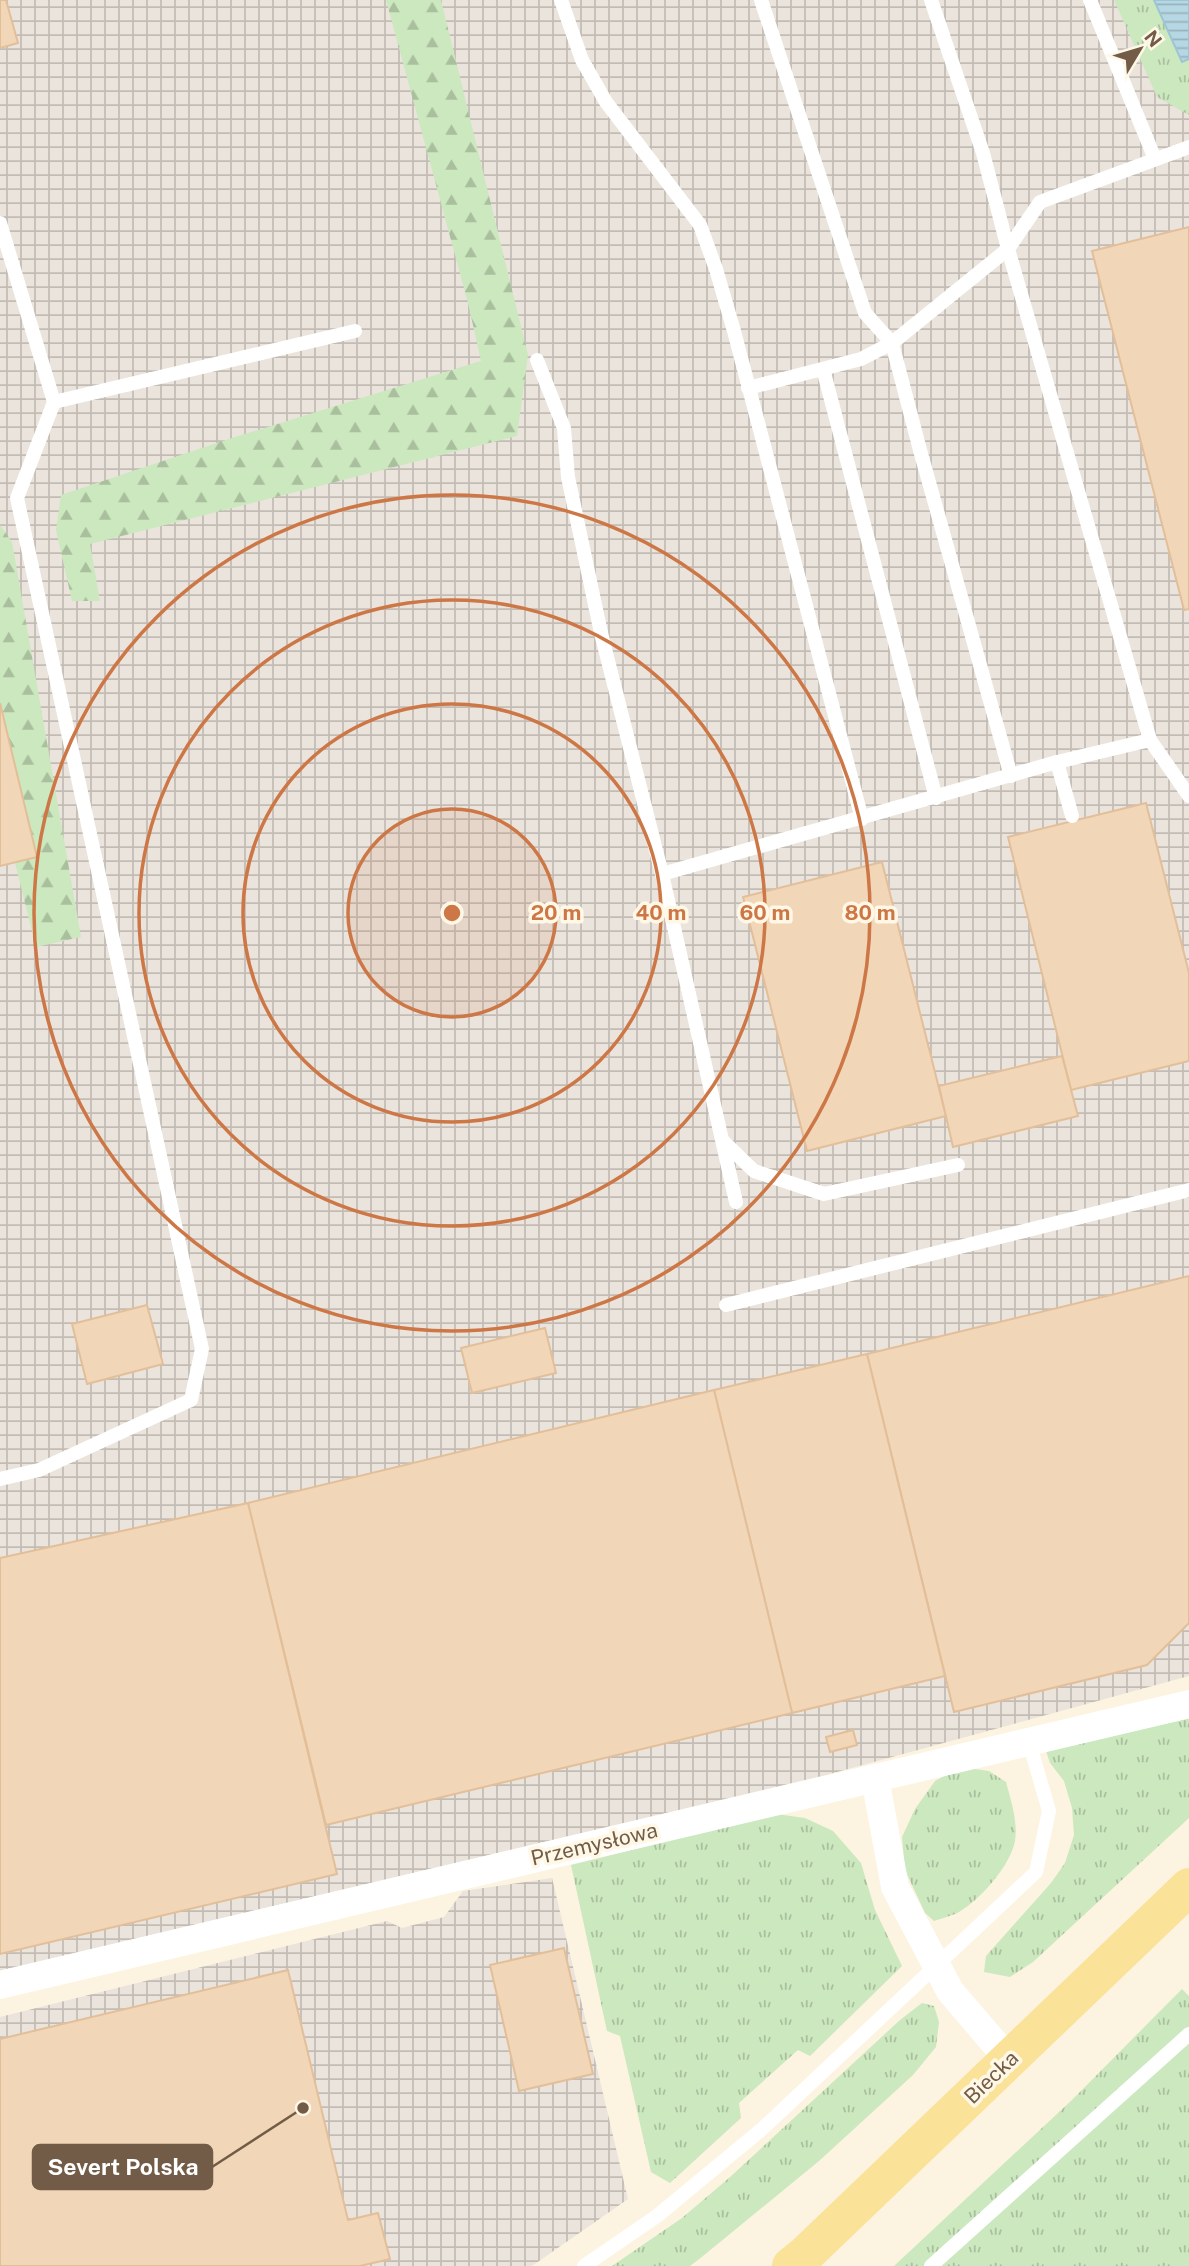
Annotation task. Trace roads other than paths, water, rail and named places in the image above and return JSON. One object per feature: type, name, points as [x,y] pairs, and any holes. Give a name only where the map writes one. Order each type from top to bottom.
[{"type":"main road","name":"Biecka","points":[[791,2266],[1189,1887]]},
{"type":"street","name":"Przemysłowa","points":[[0,1985],[1189,1704]]},
{"type":"street","points":[[875,1778],[895,1887],[950,1991],[1009,2060]]},
{"type":"lane","points":[[561,0],[582,60],[606,102],[700,225],[716,269],[862,819]]},
{"type":"lane","points":[[761,0],[865,313],[892,343],[1011,776]]},
{"type":"lane","points":[[931,0],[983,153],[1007,249],[1150,740],[1189,796]]},
{"type":"lane","points":[[1090,0],[1155,159]]},
{"type":"lane","points":[[748,388],[860,359],[892,343],[1007,249],[1040,202],[1189,146]]},
{"type":"lane","points":[[0,223],[54,402],[17,498],[202,1349],[191,1400],[39,1470],[0,1479]]},
{"type":"lane","points":[[54,402],[355,331]]},
{"type":"lane","points":[[537,360],[564,428],[568,477],[601,633],[662,874],[736,1202]]},
{"type":"lane","points":[[823,369],[936,798]]},
{"type":"lane","points":[[662,874],[1057,762],[1150,740]]},
{"type":"lane","points":[[1057,762],[1072,816]]},
{"type":"lane","points":[[722,1140],[754,1171],[824,1194],[958,1165]]},
{"type":"lane","points":[[726,1305],[1189,1190]]},
{"type":"lane","points":[[584,2266],[657,2216],[761,2130],[1036,1872],[1049,1811],[1029,1742]]},
{"type":"lane","points":[[931,2266],[1189,2034]]},
{"type":"water","points":[[1154,0],[1189,0],[1189,59],[1182,62]]},
{"type":"place","name":"Severt Polska","points":[[303,2108]]}]
